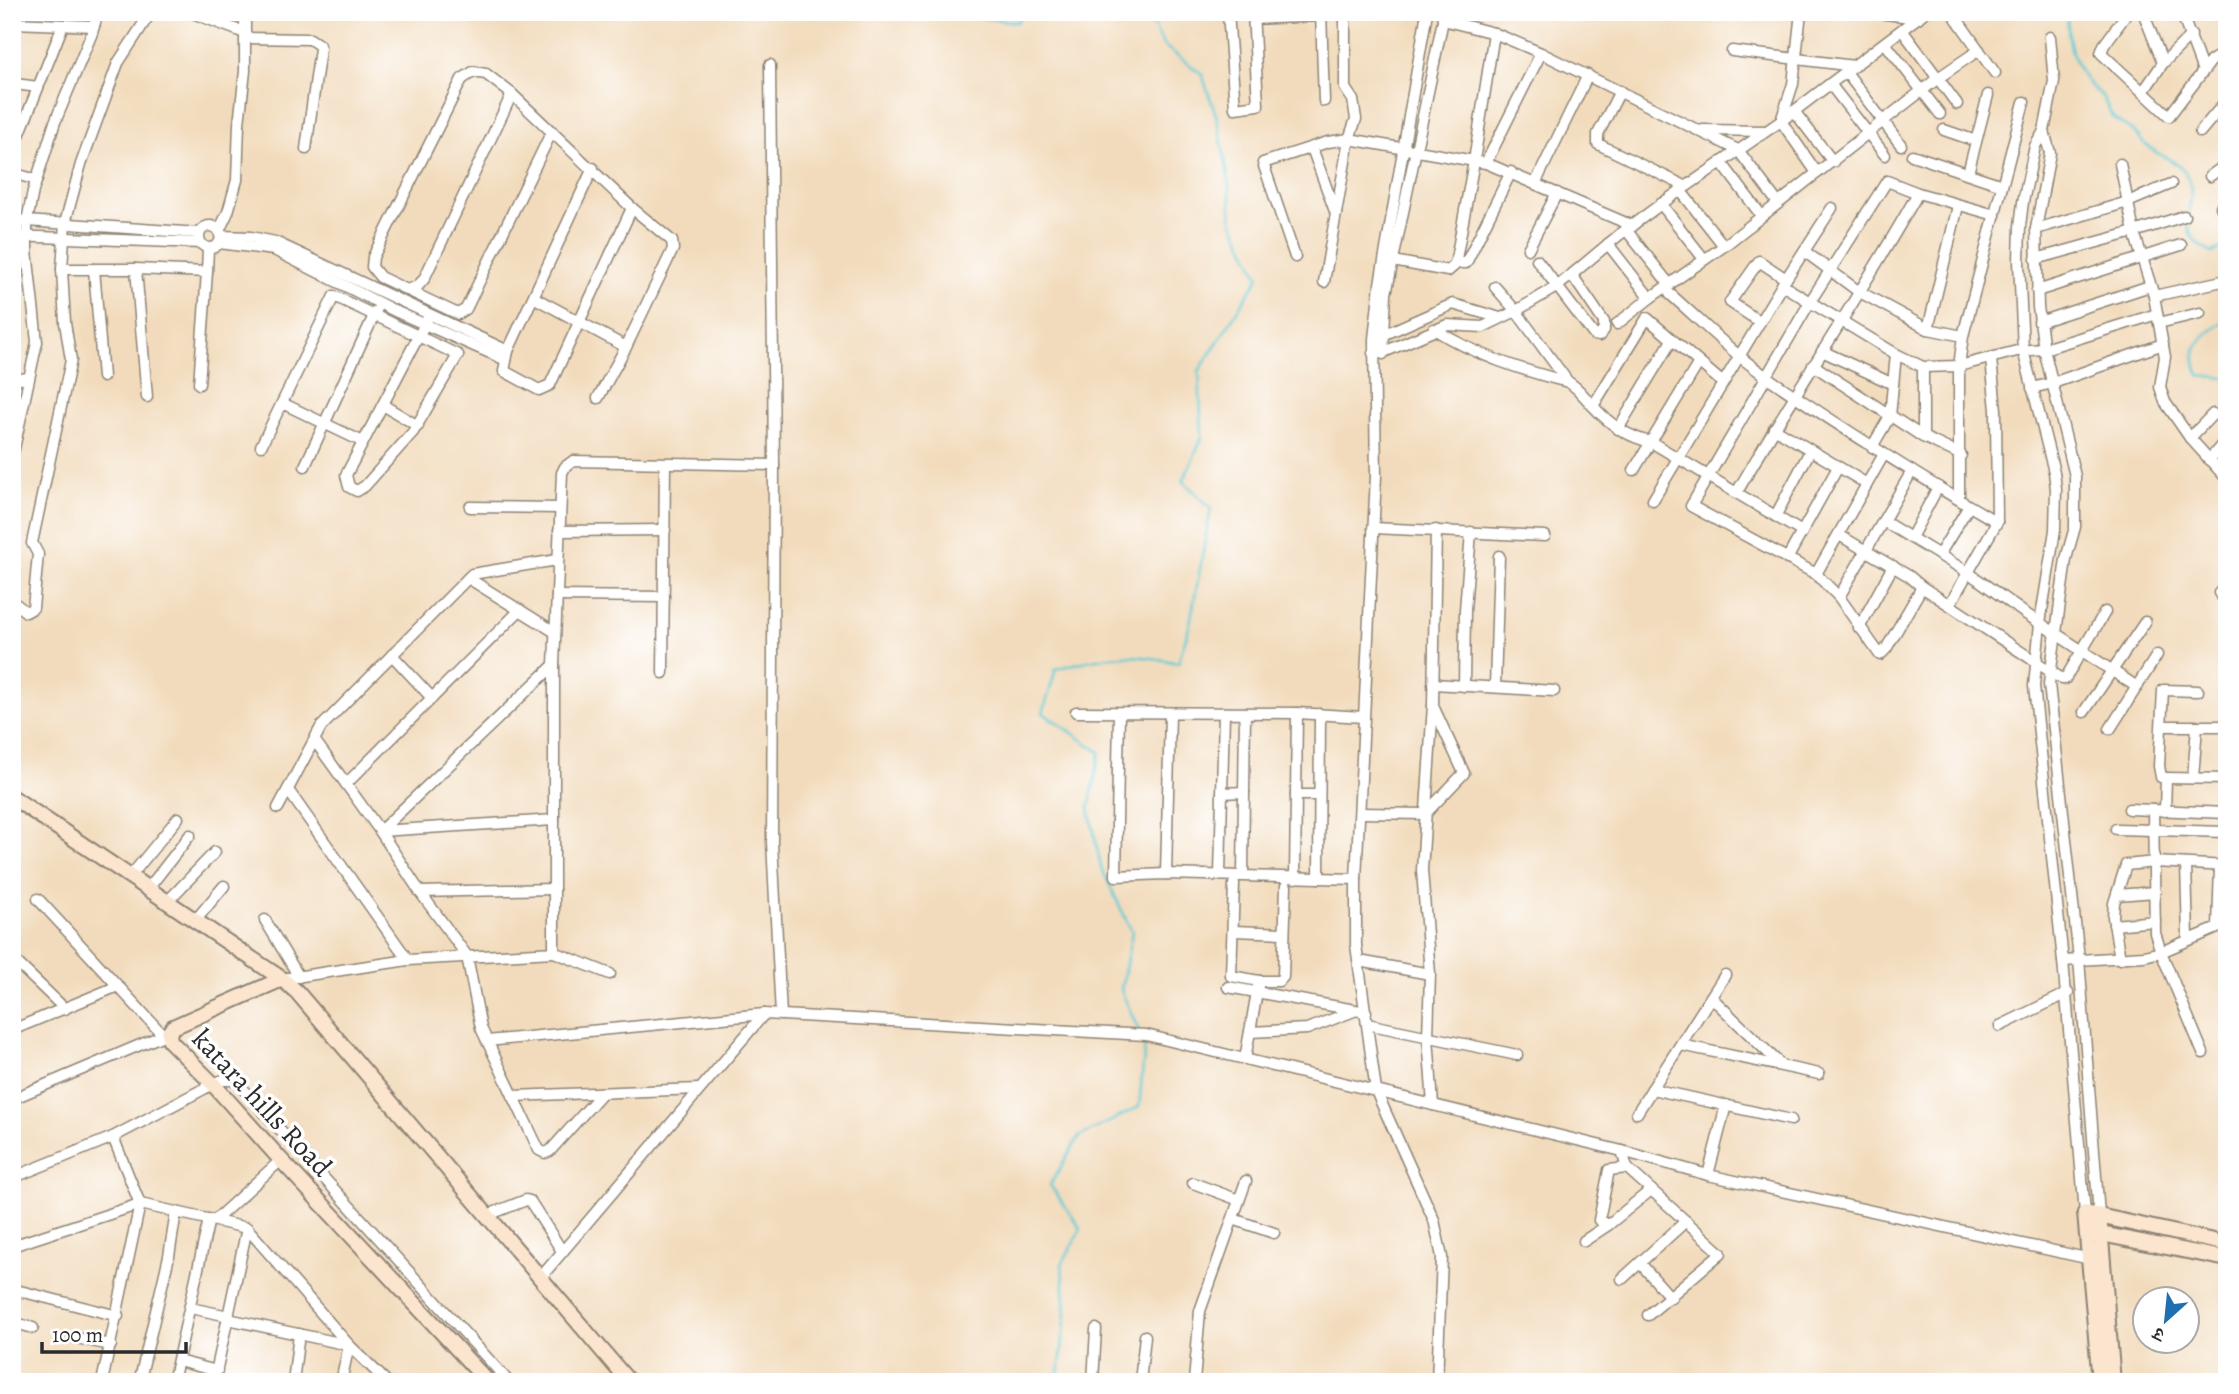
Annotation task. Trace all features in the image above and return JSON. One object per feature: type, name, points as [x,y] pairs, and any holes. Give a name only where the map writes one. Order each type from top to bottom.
[{"type":"street","points":[[12,458],[37,342],[27,251],[27,221],[55,122],[94,26],[96,19],[93,12]]},
{"type":"street","points":[[12,601],[26,612],[33,608],[38,554],[32,543],[71,360],[65,323],[62,269],[65,223],[81,163],[117,63],[151,12]]},
{"type":"street","points":[[190,12],[245,35],[310,39],[318,45],[320,49],[306,149]]},
{"type":"street","points":[[199,384],[211,239],[228,212],[237,180],[239,124],[245,71],[245,12]]},
{"type":"street","points":[[1228,12],[1235,108],[1258,105],[1253,15],[1321,14],[1324,101]]},
{"type":"street","points":[[1324,282],[1349,139],[1356,119],[1353,100],[1345,89],[1345,12]]},
{"type":"street","points":[[1427,12],[1380,284],[1374,339],[1376,476],[1356,879],[1359,961],[1376,1091],[1434,1220],[1442,1257],[1437,1382]]},
{"type":"street","points":[[1781,121],[1793,84],[1801,12]]},
{"type":"street","points":[[1870,12],[1922,15]]},
{"type":"street","points":[[1952,12],[1995,73]]},
{"type":"street","points":[[2128,12],[2101,53],[2169,116],[2211,61],[2227,51]]},
{"type":"street","points":[[2143,12],[2163,63]]},
{"type":"street","points":[[2181,12],[2203,71]]},
{"type":"street","points":[[2221,12],[2227,27]]},
{"type":"street","points":[[1373,353],[1384,352],[1434,329],[1452,324],[1483,327],[1558,286],[1661,204],[1781,121],[1922,15]]},
{"type":"street","points":[[1375,370],[1384,352],[1386,294],[1418,150],[1442,16],[1494,33],[1541,53],[1738,150],[1778,203]]},
{"type":"street","points":[[12,40],[13,23],[94,26]]},
{"type":"street","points":[[12,158],[63,25]]},
{"type":"street","points":[[1902,30],[1957,104]]},
{"type":"street","points":[[1393,261],[1448,271],[1455,263],[1494,33]]},
{"type":"street","points":[[2143,92],[2163,63],[2191,35]]},
{"type":"street","points":[[2050,37],[2054,81],[2043,131],[2035,146],[2020,226],[2016,351],[2032,388],[2056,489],[2055,530],[2040,624],[2034,686],[2092,1214]]},
{"type":"street","points":[[1885,43],[1940,114]]},
{"type":"street","points":[[1617,324],[1650,298],[1670,289],[1703,260],[1868,135],[1938,78],[1979,50]]},
{"type":"street","points":[[1732,51],[1796,58],[1850,69],[1901,145]]},
{"type":"street","points":[[1486,163],[1541,53]]},
{"type":"street","points":[[770,65],[774,465],[772,842],[781,1015]]},
{"type":"street","points":[[552,131],[466,309],[458,314],[380,277],[372,267],[373,257],[462,79],[473,72],[486,74],[512,94],[593,168],[632,208],[672,241],[673,248],[626,347],[598,398]]},
{"type":"street","points":[[1535,184],[1588,75]]},
{"type":"street","points":[[13,84],[38,87]]},
{"type":"street","points":[[1830,84],[1885,155]]},
{"type":"street","points":[[1620,91],[1598,134],[1598,144],[1683,188],[1724,246]]},
{"type":"street","points":[[407,289],[418,286],[424,279],[512,94]]},
{"type":"street","points":[[1968,173],[1988,95]]},
{"type":"street","points":[[1959,499],[1959,366],[1963,336],[2024,102]]},
{"type":"street","points":[[2200,132],[2225,105]]},
{"type":"street","points":[[1794,111],[1833,162]]},
{"type":"street","points":[[1781,121],[1817,173]]},
{"type":"street","points":[[1699,130],[1767,131]]},
{"type":"street","points":[[1944,130],[1976,141]]},
{"type":"street","points":[[2043,131],[2050,153],[2036,229],[2039,322],[2075,476],[2075,527],[2066,559],[2049,684],[2080,959],[2093,1232],[2113,1382]]},
{"type":"street","points":[[1295,257],[1263,163],[1328,142],[1349,139],[1486,163],[1511,172],[1630,229],[1670,289],[1740,356],[1872,447],[1997,522]]},
{"type":"street","points":[[1312,148],[1336,214]]},
{"type":"street","points":[[1912,155],[2002,186]]},
{"type":"street","points":[[1721,162],[1761,215]]},
{"type":"street","points":[[2120,164],[2134,232],[2152,291],[2163,344],[2165,357],[2160,387],[2165,402],[2190,438],[2227,479]]},
{"type":"street","points":[[2210,176],[2227,164]]},
{"type":"street","points":[[505,371],[507,356],[593,168]]},
{"type":"street","points":[[1455,263],[1466,263],[1511,172]]},
{"type":"street","points":[[12,173],[37,180]]},
{"type":"street","points":[[1922,587],[1880,655],[1839,597],[1816,574],[1691,506],[1810,302],[1887,181],[1917,193],[1994,215]]},
{"type":"street","points":[[2036,229],[2128,202],[2171,184]]},
{"type":"street","points":[[1528,249],[1557,193]]},
{"type":"street","points":[[1737,492],[1840,320],[1890,243],[1917,193]]},
{"type":"street","points":[[1661,204],[1703,260]]},
{"type":"street","points":[[1928,329],[1958,205]]},
{"type":"street","points":[[494,355],[505,371],[539,390],[550,386],[632,208]]},
{"type":"street","points":[[1653,500],[1784,282],[1832,208]]},
{"type":"street","points":[[2036,259],[2184,216]]},
{"type":"street","points":[[12,220],[211,239]]},
{"type":"street","points":[[12,236],[63,239],[251,237],[507,356]]},
{"type":"street","points":[[1608,244],[1650,298]]},
{"type":"street","points":[[2037,290],[2181,244]]},
{"type":"street","points":[[275,246],[343,284],[380,297]]},
{"type":"street","points":[[12,253],[27,251]]},
{"type":"street","points":[[1804,251],[1858,291],[1928,329],[1963,336]]},
{"type":"street","points":[[1537,260],[1594,335],[1599,337],[1605,322],[1572,275]]},
{"type":"street","points":[[1760,322],[1730,302],[1759,261],[1810,302],[1896,354],[1923,367],[1959,366],[2016,351],[2044,349],[2158,318],[2200,313]]},
{"type":"street","points":[[62,269],[207,272]]},
{"type":"street","points":[[94,269],[103,377]]},
{"type":"street","points":[[136,269],[147,397]]},
{"type":"street","points":[[305,466],[375,316],[387,280]]},
{"type":"street","points":[[2039,322],[2152,291],[2227,280]]},
{"type":"street","points":[[261,446],[334,296],[343,284]]},
{"type":"street","points":[[1495,288],[1516,311],[1568,382]]},
{"type":"street","points":[[334,296],[458,355]]},
{"type":"street","points":[[535,298],[626,347]]},
{"type":"street","points":[[1374,339],[1448,306],[1462,305],[1500,318]]},
{"type":"street","points":[[1434,329],[1448,306]]},
{"type":"street","points":[[1593,407],[1647,318],[1723,383]]},
{"type":"street","points":[[427,320],[446,334],[494,355],[507,356]]},
{"type":"street","points":[[427,320],[346,475],[349,487],[357,491],[365,486],[418,426],[458,355]]},
{"type":"street","points":[[1434,329],[1472,350],[1506,364],[1568,382],[1577,387],[1593,407],[1618,429],[1634,439],[1651,442],[1802,532]]},
{"type":"street","points":[[446,334],[458,355]]},
{"type":"street","points":[[1618,429],[1672,340]]},
{"type":"street","points":[[2032,388],[2163,344]]},
{"type":"street","points":[[1822,351],[1893,384]]},
{"type":"street","points":[[1872,447],[1890,416],[1896,354]]},
{"type":"street","points":[[1950,604],[1997,522],[1996,410],[1991,359]]},
{"type":"street","points":[[1634,470],[1698,363]]},
{"type":"street","points":[[1813,365],[1923,437],[1961,455]]},
{"type":"street","points":[[1923,367],[1923,437]]},
{"type":"street","points":[[12,380],[28,378]]},
{"type":"street","points":[[282,403],[363,442]]},
{"type":"street","points":[[383,405],[418,426]]},
{"type":"street","points":[[2190,438],[2213,414]]},
{"type":"street","points":[[1774,428],[1867,484]]},
{"type":"street","points":[[2209,460],[2227,439]]},
{"type":"street","points":[[1776,516],[1810,451]]},
{"type":"street","points":[[1816,574],[1884,454]]},
{"type":"street","points":[[554,952],[554,665],[562,473],[568,463],[606,461],[774,465]]},
{"type":"street","points":[[663,673],[665,464]]},
{"type":"street","points":[[1787,559],[1838,467]]},
{"type":"street","points":[[1839,597],[1912,471]]},
{"type":"street","points":[[1911,538],[1938,487]]},
{"type":"street","points":[[1939,555],[1969,506]]},
{"type":"street","points":[[470,507],[560,508]]},
{"type":"street","points":[[1883,521],[1969,573],[2040,624],[2137,687]]},
{"type":"street","points":[[1373,528],[1545,536]]},
{"type":"street","points":[[559,531],[665,530]]},
{"type":"street","points":[[1433,1105],[1428,1037],[1430,974],[1422,870],[1433,705],[1436,530]]},
{"type":"street","points":[[1464,686],[1465,610],[1471,532]]},
{"type":"street","points":[[1839,535],[1893,566],[2065,679],[2105,612]]},
{"type":"street","points":[[1495,687],[1499,556]]},
{"type":"street","points":[[278,808],[321,727],[472,574],[557,560]]},
{"type":"street","points":[[1859,628],[1893,566]]},
{"type":"street","points":[[468,578],[555,632]]},
{"type":"street","points":[[2227,586],[2219,593],[2227,602]]},
{"type":"street","points":[[556,596],[664,597]]},
{"type":"street","points":[[346,784],[520,610]]},
{"type":"street","points":[[2084,712],[2145,622]]},
{"type":"street","points":[[392,655],[432,698]]},
{"type":"street","points":[[2110,729],[2157,655]]},
{"type":"street","points":[[380,831],[554,665]]},
{"type":"street","points":[[1433,684],[1553,691]]},
{"type":"street","points":[[2198,691],[2163,690],[2159,766],[2161,777],[2227,779],[2227,768]]},
{"type":"street","points":[[1360,813],[1425,814],[1464,773],[1433,705]]},
{"type":"street","points":[[1076,712],[1297,713],[1363,717]]},
{"type":"street","points":[[1119,713],[1115,876],[1166,874],[1356,879]]},
{"type":"street","points":[[1220,875],[1224,713]]},
{"type":"street","points":[[1243,875],[1245,713]]},
{"type":"street","points":[[1295,878],[1297,713]]},
{"type":"street","points":[[1166,874],[1170,714]]},
{"type":"street","points":[[1319,878],[1320,714]]},
{"type":"street","points":[[2162,726],[2227,726]]},
{"type":"street","points":[[2193,778],[2197,726]]},
{"type":"street","points":[[2039,736],[2053,735]]},
{"type":"street","points":[[315,741],[467,956],[481,1028],[539,1150],[545,1153],[550,1151],[602,1093]]},
{"type":"street","points":[[2165,811],[2166,778]]},
{"type":"street","points":[[288,790],[408,960]]},
{"type":"street","points":[[1222,793],[1244,792]]},
{"type":"street","points":[[1296,795],[1319,795]]},
{"type":"street","points":[[12,797],[194,922],[271,984],[307,1003],[629,1382]]},
{"type":"street","points":[[2129,809],[2227,813]]},
{"type":"street","points":[[2153,810],[2155,933],[2203,1053]]},
{"type":"street","points":[[2046,814],[2062,812]]},
{"type":"street","points":[[129,877],[178,818]]},
{"type":"street","points":[[380,831],[554,820]]},
{"type":"street","points":[[2116,828],[2227,832]]},
{"type":"street","points":[[147,890],[190,835]]},
{"type":"street","points":[[166,903],[215,852]]},
{"type":"street","points":[[2063,961],[2120,959],[2161,952],[2222,926],[2223,866],[2155,862],[2126,865],[2114,903],[2114,925],[2120,959]]},
{"type":"street","points":[[2186,864],[2188,939]]},
{"type":"street","points":[[1234,884],[1231,976],[1259,981],[1282,980],[1286,886]]},
{"type":"street","points":[[194,922],[224,886]]},
{"type":"street","points":[[420,892],[554,889]]},
{"type":"street","points":[[2117,895],[2155,892]]},
{"type":"street","points":[[12,1099],[166,1034],[38,900]]},
{"type":"street","points":[[265,920],[299,976]]},
{"type":"street","points":[[2114,925],[2155,921]]},
{"type":"street","points":[[1233,931],[1284,933]]},
{"type":"street","points":[[271,984],[299,976],[408,960],[554,952],[610,974]]},
{"type":"street","points":[[13,959],[65,1009]]},
{"type":"street","points":[[1359,961],[1430,974]]},
{"type":"street","points":[[1637,1113],[1725,975]]},
{"type":"street","points":[[1245,1059],[1259,981]]},
{"type":"street","name":"katara hills Road","points":[[271,984],[173,1027],[166,1034],[488,1382]]},
{"type":"street","points":[[12,1030],[118,986]]},
{"type":"street","points":[[2000,1026],[2082,987]]},
{"type":"street","points":[[1227,988],[1366,1013]]},
{"type":"street","points":[[1711,997],[1782,1066]]},
{"type":"street","points":[[1250,1032],[1307,1029],[1354,1010]]},
{"type":"street","points":[[541,1276],[764,1014]]},
{"type":"street","points":[[487,1041],[764,1014],[1141,1035],[1622,1151],[1708,1175],[2096,1260]]},
{"type":"street","points":[[1367,1024],[1517,1055]]},
{"type":"street","points":[[1681,1045],[1819,1074]]},
{"type":"street","points":[[12,1178],[113,1137],[213,1084],[223,1080],[235,1080],[508,1382]]},
{"type":"street","points":[[1652,1088],[1791,1120]]},
{"type":"street","points":[[513,1096],[699,1089]]},
{"type":"street","points":[[1708,1175],[1726,1105]]},
{"type":"street","points":[[102,1382],[140,1204],[113,1137]]},
{"type":"street","points":[[1622,1151],[1627,1168],[1721,1252],[1648,1315]]},
{"type":"street","points":[[1608,1225],[1599,1220],[1609,1170],[1622,1151]]},
{"type":"street","points":[[173,1382],[212,1219],[281,1160]]},
{"type":"street","points":[[1609,1170],[1627,1168]]},
{"type":"street","points":[[1194,1382],[1200,1311],[1246,1181]]},
{"type":"street","points":[[1193,1183],[1239,1200]]},
{"type":"street","points":[[1584,1241],[1651,1189]]},
{"type":"street","points":[[488,1215],[526,1200],[530,1201],[562,1251]]},
{"type":"street","points":[[12,1246],[140,1204],[247,1228],[348,1345],[387,1382]]},
{"type":"street","points":[[140,1379],[169,1256],[176,1212]]},
{"type":"street","points":[[2092,1214],[2227,1244]]},
{"type":"street","points":[[1233,1219],[1274,1233]]},
{"type":"street","points":[[1622,1279],[1686,1221]]},
{"type":"street","points":[[214,1382],[247,1228]]},
{"type":"street","points":[[2093,1232],[2227,1259]]},
{"type":"street","points":[[2096,1260],[2100,1382]]},
{"type":"street","points":[[1640,1263],[1671,1297]]},
{"type":"street","points":[[12,1289],[118,1316]]},
{"type":"street","points":[[190,1308],[348,1345]]},
{"type":"street","points":[[12,1322],[33,1328]]},
{"type":"street","points":[[1093,1382],[1096,1329]]},
{"type":"street","points":[[293,1382],[299,1334]]},
{"type":"street","points":[[1140,1382],[1144,1336]]},
{"type":"street","points":[[76,1338],[111,1345]]},
{"type":"street","points":[[341,1382],[348,1345]]},
{"type":"street","points":[[178,1361],[217,1371]]},
{"type":"waterway","points":[[964,12],[966,16],[1017,22],[1024,12]]},
{"type":"waterway","points":[[1139,1031],[1121,990],[1132,932],[1101,867],[1089,808],[1100,752],[1043,713],[1056,669],[1117,656],[1178,663],[1190,624],[1211,508],[1183,481],[1202,438],[1199,371],[1259,277],[1232,220],[1228,175],[1217,118],[1202,74],[1163,45],[1148,12]]},
{"type":"waterway","points":[[2067,12],[2072,52],[2085,79],[2102,97],[2115,119],[2133,131],[2150,148],[2182,169],[2189,180],[2191,191],[2188,224],[2198,244],[2212,253],[2227,246]]},
{"type":"waterway","points":[[2227,319],[2205,336],[2196,348],[2195,356],[2199,375],[2227,378]]},
{"type":"waterway","points":[[1058,1382],[1066,1314],[1062,1264],[1081,1229],[1050,1185],[1079,1137],[1139,1107],[1145,1044],[1142,1037]]}]
